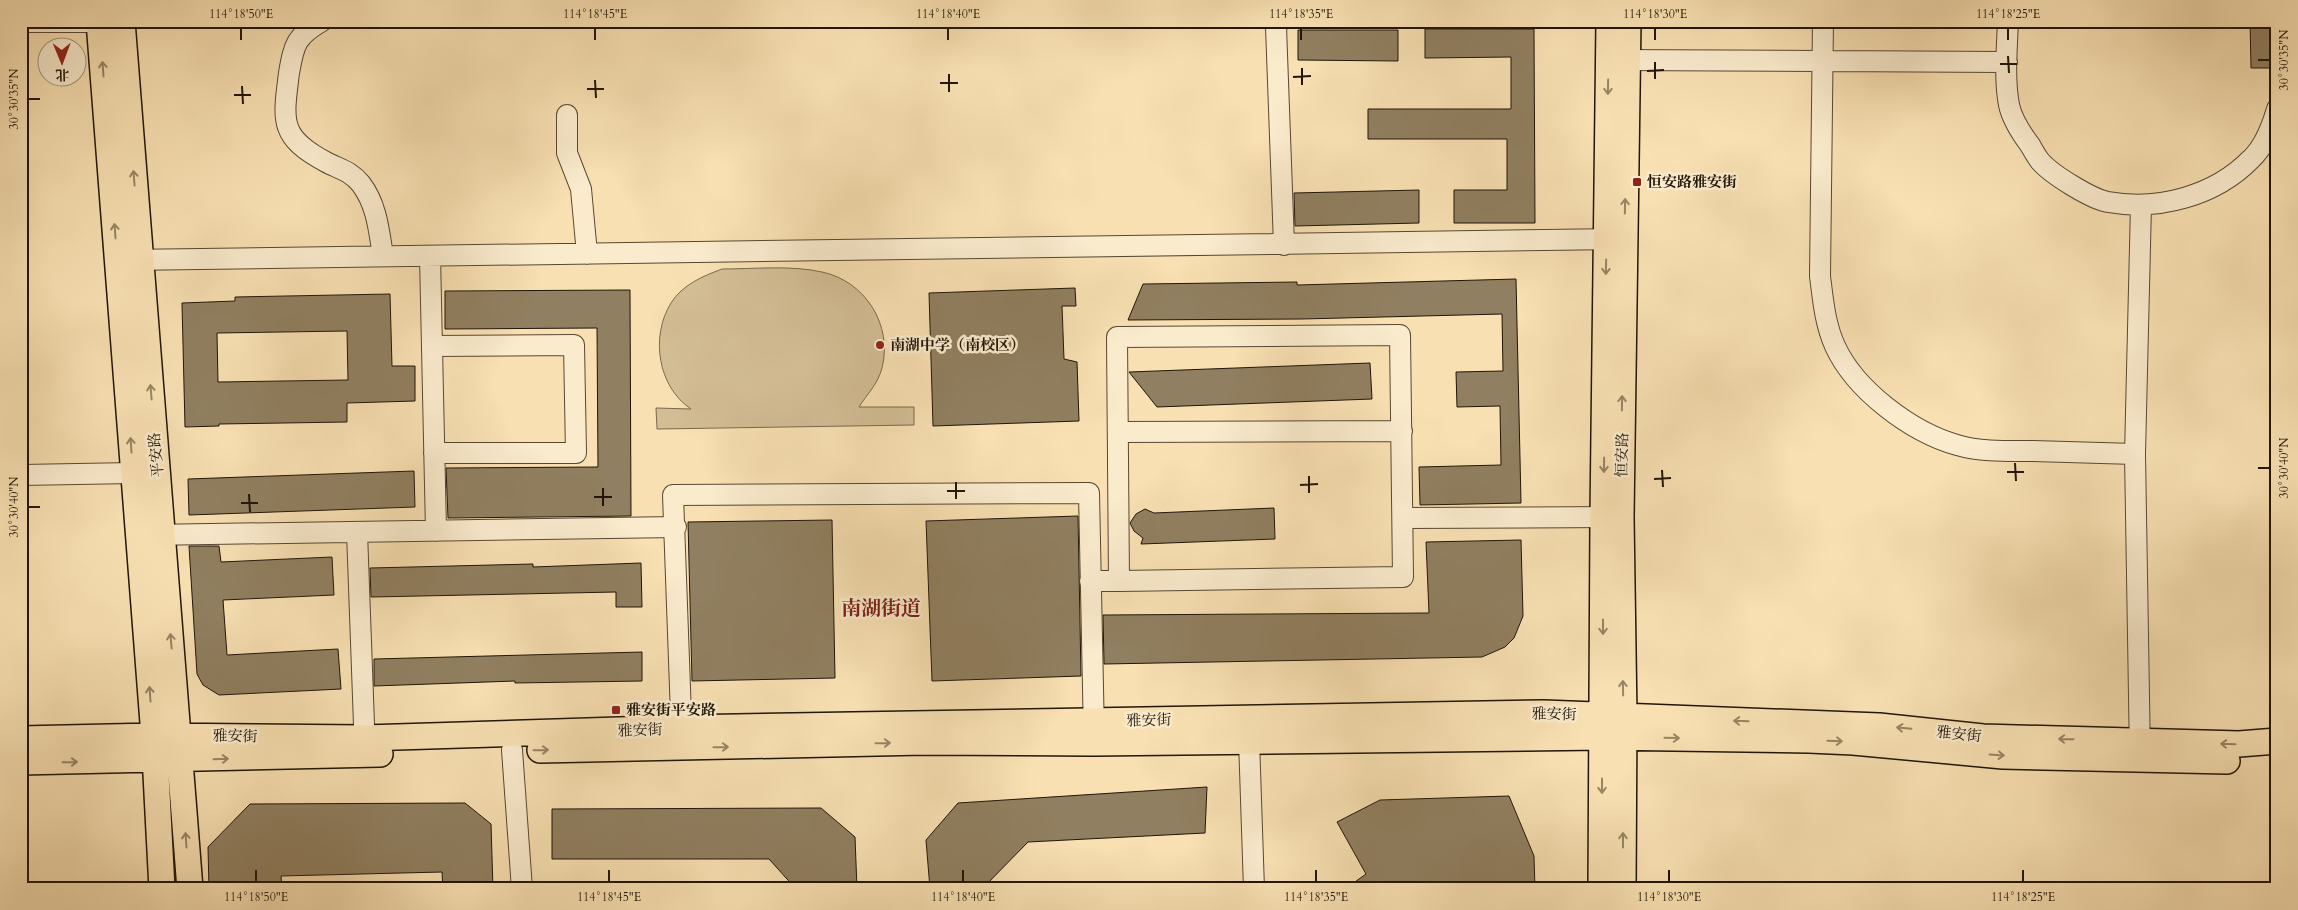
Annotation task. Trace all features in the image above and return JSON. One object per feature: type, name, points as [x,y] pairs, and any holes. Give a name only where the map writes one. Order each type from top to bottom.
[{"type":"main road","name":"平安路","points":[[122,21],[133,473],[154,736],[162,889]]},
{"type":"main road","name":"恒安路","points":[[1609,21],[1618,60]]},
{"type":"main road","name":"恒安路","points":[[1623,889],[1613,726],[1612,517],[1618,60],[1628,21]]},
{"type":"main road","name":"平安路","points":[[99,22],[163,534],[190,889]]},
{"type":"main road","name":"雅安街","points":[[21,762],[155,760],[180,748],[365,746],[682,738],[924,742],[1094,732],[1544,713],[1613,726]]},
{"type":"main road","name":"恒安路","points":[[1602,889],[1613,726]]},
{"type":"main road","name":"雅安街","points":[[1094,732],[1249,740],[1613,726],[1870,743],[2003,756],[2277,741]]},
{"type":"main road","name":"雅安街","points":[[21,739],[154,736],[180,748]]},
{"type":"main road","name":"雅安街","points":[[365,746],[512,750],[682,738]]},
{"type":"main road","name":"雅安街","points":[[2140,750],[2242,761],[2277,758]]},
{"type":"street","points":[[322,21],[304,31],[297,41],[292,56],[288,85],[286,125],[291,136],[305,148],[325,162],[352,173],[360,182],[374,208],[383,256]]},
{"type":"street","points":[[1824,21],[1820,276],[1824,314],[1836,347],[1859,381],[1882,406],[1923,430],[1957,445],[2003,451],[2136,454]]},
{"type":"street","points":[[2008,21],[2009,106],[2020,132],[2041,162],[2076,188],[2106,202],[2140,205],[2170,202],[2194,195],[2226,180],[2252,158],[2271,129],[2277,109]]},
{"type":"street","points":[[21,22],[99,22]]},
{"type":"street","points":[[1275,23],[1284,245]]},
{"type":"street","points":[[1618,60],[2007,62]]},
{"type":"street","points":[[567,115],[567,153],[581,189],[587,254]]},
{"type":"street","points":[[2140,205],[2136,454],[2140,750]]},
{"type":"street","points":[[129,260],[1615,239]]},
{"type":"street","points":[[430,256],[436,531]]},
{"type":"street","points":[[1090,581],[1119,581],[1403,578],[1400,334],[1117,338],[1119,581]]},
{"type":"street","points":[[432,346],[574,345],[576,453],[434,453]]},
{"type":"street","points":[[1118,432],[1402,432]]},
{"type":"street","points":[[21,475],[133,473]]},
{"type":"street","points":[[682,738],[676,527],[673,495],[1089,493],[1094,732]]},
{"type":"street","points":[[1403,518],[1612,517]]},
{"type":"street","points":[[138,535],[676,527]]},
{"type":"street","points":[[357,532],[365,746]]},
{"type":"street","points":[[1249,740],[1254,889]]},
{"type":"street","points":[[512,750],[522,889]]},
{"type":"shaded area","points":[[785,268],[810,270],[837,277],[851,285],[863,295],[872,307],[879,321],[883,336],[882,368],[878,379],[859,407],[914,407],[914,425],[657,429],[656,408],[691,409],[680,400],[671,388],[665,375],[659,346],[664,316],[671,303],[687,286],[700,278],[722,269]]},
{"type":"building","points":[[2250,21],[2277,21],[2277,68],[2251,68]]},
{"type":"building","points":[[1425,29],[1534,29],[1535,223],[1454,223],[1454,190],[1507,190],[1507,139],[1368,139],[1368,109],[1511,109],[1511,57],[1425,58]]},
{"type":"building","points":[[1298,30],[1398,30],[1398,61],[1298,60]]},
{"type":"building","points":[[1419,190],[1419,223],[1295,226],[1294,193]]},
{"type":"building","points":[[1516,279],[1521,503],[1420,505],[1419,467],[1501,465],[1500,406],[1457,407],[1456,372],[1503,371],[1502,314],[1302,319],[1128,320],[1143,284],[1297,282],[1297,285]]},
{"type":"building","points":[[1075,288],[1076,306],[1062,306],[1064,359],[1077,362],[1079,421],[933,426],[929,293]]},
{"type":"building","points":[[630,290],[631,516],[448,518],[446,468],[598,467],[597,328],[445,329],[445,291]]},
{"type":"building","points":[[390,294],[392,366],[415,366],[415,401],[347,403],[347,422],[219,424],[219,426],[185,427],[182,303],[235,301],[235,297]],"holes":[[[347,331],[348,380],[218,382],[217,333]]]},
{"type":"building","points":[[1370,363],[1372,399],[1157,407],[1129,372]]},
{"type":"building","points":[[414,471],[415,507],[189,515],[188,479]]},
{"type":"building","points":[[1274,508],[1275,539],[1141,544],[1143,538],[1134,531],[1130,523],[1136,514],[1145,509],[1154,513]]},
{"type":"building","points":[[1078,516],[1081,676],[932,681],[926,521]]},
{"type":"building","points":[[832,520],[835,678],[692,681],[688,522]]},
{"type":"building","points":[[1521,540],[1523,616],[1514,638],[1505,647],[1482,657],[1104,664],[1103,615],[1429,613],[1426,542]]},
{"type":"building","points":[[189,546],[219,546],[221,562],[332,557],[334,595],[223,600],[227,655],[338,649],[341,689],[219,695],[203,685],[197,674]]},
{"type":"building","points":[[641,563],[642,607],[616,607],[616,592],[371,597],[370,568],[533,564],[533,567]]},
{"type":"building","points":[[642,652],[642,681],[515,683],[515,681],[374,686],[374,659]]},
{"type":"building","points":[[1207,787],[1205,833],[1028,842],[982,889],[930,889],[926,840],[958,803]]},
{"type":"building","points":[[1509,796],[1534,856],[1535,889],[1345,889],[1366,874],[1337,822],[1380,800]]},
{"type":"building","points":[[465,803],[491,824],[493,889],[443,889],[442,872],[281,876],[282,889],[209,889],[208,847],[250,804]]},
{"type":"building","points":[[821,808],[855,837],[857,889],[796,889],[769,859],[552,859],[552,809]]},
{"type":"place","name":"恒安路雅安街","points":[[1637,182]]},
{"type":"place","name":"南湖中学（南校区）","points":[[880,345]]},
{"type":"place","name":"雅安街平安路","points":[[616,710]]},
{"type":"district","name":"南湖街道","points":[[881,608]]}]
